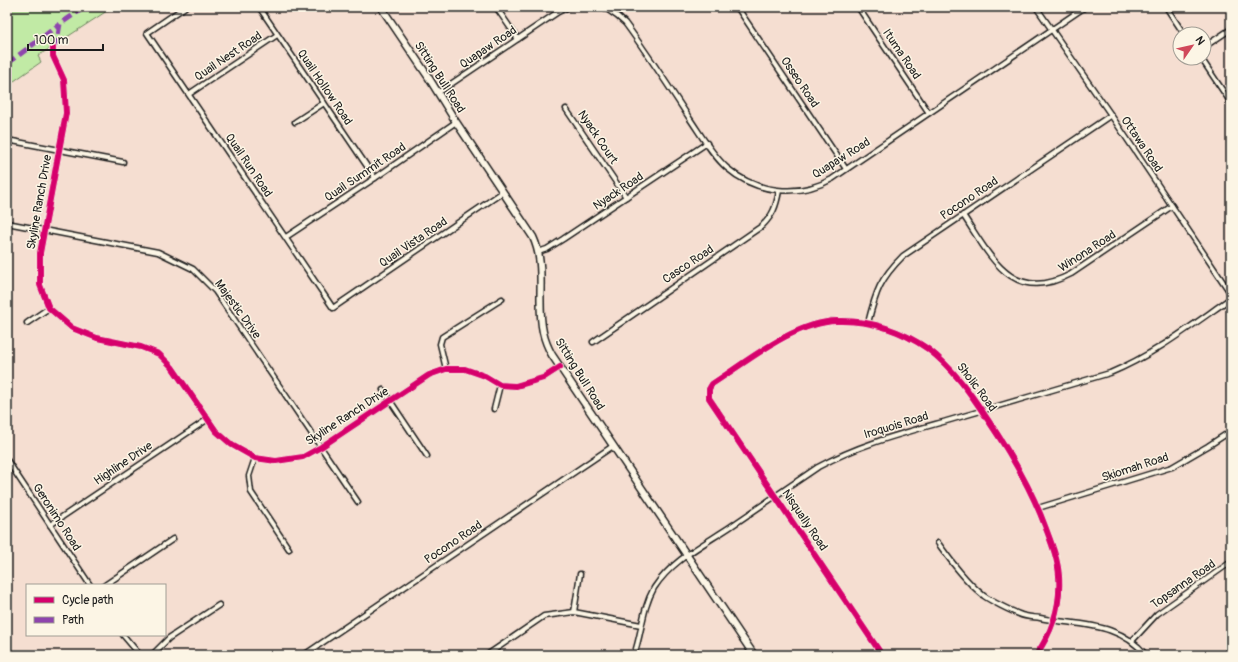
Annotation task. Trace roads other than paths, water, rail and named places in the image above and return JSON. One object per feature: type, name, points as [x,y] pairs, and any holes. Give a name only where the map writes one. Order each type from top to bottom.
[{"type":"street","name":"Quail Run Road","points":[[185,7],[147,33],[333,308]]},
{"type":"street","name":"Quail Hollow Road","points":[[259,7],[375,178]]},
{"type":"street","name":"Sitting Bull Road","points":[[381,7],[439,92],[456,122],[530,231],[536,243],[538,252],[543,332],[548,347],[754,655]]},
{"type":"street","points":[[496,7],[518,39]]},
{"type":"street","name":"Quapaw Road","points":[[439,92],[558,12],[569,7]]},
{"type":"street","name":"Quapaw Road","points":[[604,7],[625,23],[707,143],[726,167],[738,176],[765,189],[780,191],[808,189],[820,185],[846,169],[1085,7]]},
{"type":"street","name":"Osseo Road","points":[[737,7],[846,169]]},
{"type":"street","name":"Ituma Road","points":[[858,7],[929,113]]},
{"type":"street","name":"Ottawa Road","points":[[1036,7],[1111,115],[1231,294]]},
{"type":"street","points":[[1166,7],[1179,26]]},
{"type":"street","points":[[1212,41],[1231,28]]},
{"type":"street","name":"Quail Nest Road","points":[[189,94],[278,34]]},
{"type":"street","name":"Skyline Ranch Drive","points":[[53,48],[53,56],[64,80],[66,112],[40,254],[40,285],[49,308],[72,328],[97,338],[141,347],[159,354],[172,367],[216,431],[232,446],[255,458],[276,461],[303,457],[321,447],[430,375],[446,369],[465,369],[485,376],[500,385],[516,386],[534,382],[560,367]]},
{"type":"street","points":[[1206,66],[1231,103]]},
{"type":"street","points":[[295,122],[324,103]]},
{"type":"street","name":"Nyack Court","points":[[566,108],[626,197]]},
{"type":"street","name":"Pocono Road","points":[[868,323],[874,297],[882,281],[890,269],[903,256],[1111,115]]},
{"type":"street","name":"Quail Summit Road","points":[[286,237],[456,122]]},
{"type":"street","points":[[7,140],[123,162]]},
{"type":"street","name":"Nyack Road","points":[[538,252],[563,240],[707,143]]},
{"type":"street","name":"Casco Road","points":[[593,342],[762,226],[770,218],[776,206],[780,191]]},
{"type":"street","name":"Quail Vista Road","points":[[333,308],[503,192]]},
{"type":"street","name":"Winona Road","points":[[963,215],[990,256],[1000,268],[1016,279],[1037,284],[1061,280],[1172,206]]},
{"type":"street","name":"Majestic Drive","points":[[7,223],[158,252],[193,270],[215,291],[358,502]]},
{"type":"street","name":"Iroquois Road","points":[[634,655],[647,602],[655,588],[675,564],[818,467],[854,449],[1110,373],[1128,366],[1149,354],[1231,298]]},
{"type":"street","points":[[446,369],[440,344],[442,337],[502,299]]},
{"type":"street","points":[[27,323],[49,308]]},
{"type":"street","name":"Sholic Road","points":[[708,398],[709,389],[712,384],[795,331],[824,322],[837,321],[868,323],[886,327],[901,333],[928,350],[957,377],[982,410],[1017,466],[1038,508],[1056,559],[1060,592],[1055,621],[1044,644],[1036,655]]},
{"type":"street","points":[[494,409],[500,385]]},
{"type":"street","points":[[383,390],[427,456]]},
{"type":"street","name":"Nisqually Road","points":[[708,398],[882,655]]},
{"type":"street","name":"Highline Drive","points":[[50,524],[208,419]]},
{"type":"street","name":"Skiomah Road","points":[[1038,508],[1172,467],[1231,431]]},
{"type":"street","name":"Pocono Road","points":[[304,655],[613,446]]},
{"type":"street","points":[[255,458],[248,476],[251,492],[289,549]]},
{"type":"street","name":"Geronimo Road","points":[[7,460],[89,584]]},
{"type":"street","points":[[106,584],[173,539]]},
{"type":"street","points":[[938,543],[953,565],[984,596],[1020,615],[1107,629],[1125,636],[1146,655]]},
{"type":"street","name":"Topsanna Road","points":[[1132,641],[1157,614],[1231,562]]},
{"type":"street","points":[[574,612],[580,574]]},
{"type":"street","points":[[152,655],[169,638],[219,605]]},
{"type":"street","points":[[487,655],[544,616],[574,612],[641,625]]},
{"type":"street","points":[[124,636],[140,655]]}]
